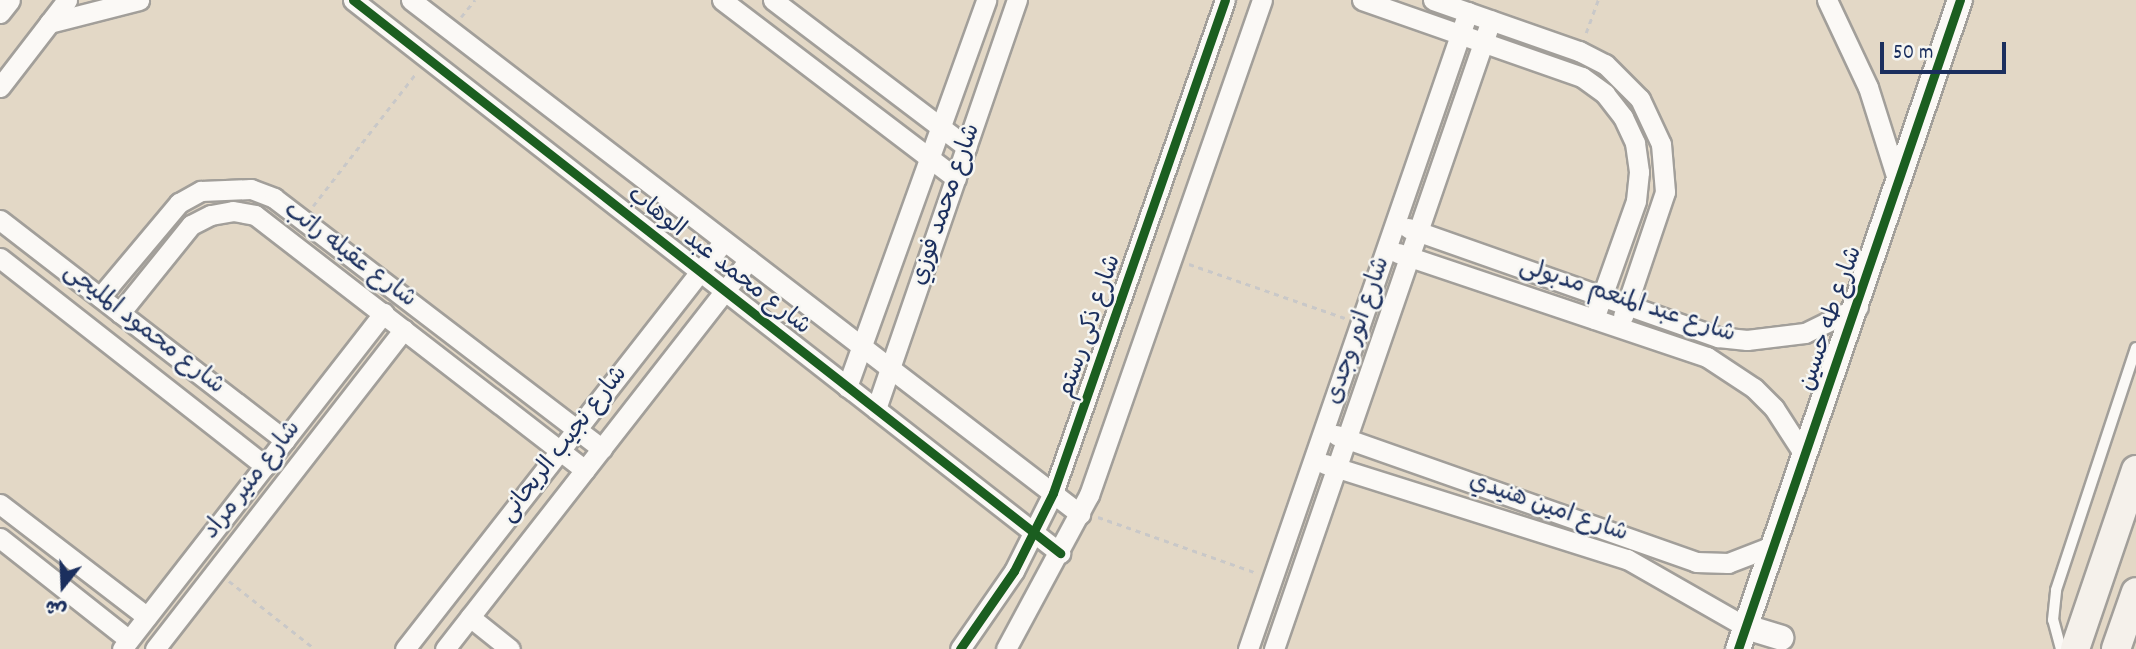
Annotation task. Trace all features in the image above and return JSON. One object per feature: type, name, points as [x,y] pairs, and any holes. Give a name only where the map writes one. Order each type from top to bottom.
[{"type":"main road","points":[[2076,649],[2136,470]]},
{"type":"main road","points":[[2116,649],[2136,592]]},
{"type":"street","points":[[0,13],[10,0]]},
{"type":"street","points":[[0,87],[68,0]]},
{"type":"street","points":[[49,23],[139,0]]},
{"type":"street","name":"شارع محمد عبد الوهاب","points":[[353,0],[1060,554]]},
{"type":"street","name":"شارع محمد عبد الوهاب","points":[[411,0],[1081,512]]},
{"type":"street","points":[[722,0],[956,178]]},
{"type":"street","points":[[773,0],[967,147]]},
{"type":"street","name":"شارع محمد فوزي","points":[[847,387],[986,0]]},
{"type":"street","name":"شارع محمد فوزي","points":[[876,409],[1017,0]]},
{"type":"street","name":"شارع ذكى رستم","points":[[960,649],[1035,534],[1053,493],[1225,0]]},
{"type":"street","points":[[1006,649],[1081,512],[1262,0]]},
{"type":"street","points":[[1362,0],[1582,77],[1605,94],[1623,117],[1638,163],[1636,201],[1594,319]]},
{"type":"street","points":[[1433,0],[1579,51],[1625,80],[1653,120],[1661,144],[1665,192],[1619,327]]},
{"type":"street","points":[[1827,0],[1868,87],[1898,182]]},
{"type":"street","name":"شارع طه حسين","points":[[1742,638],[1772,546],[1858,307],[1960,0]]},
{"type":"street","name":"شارع انور وجدى","points":[[1254,648],[1273,579],[1468,12]]},
{"type":"street","name":"شارع انور وجدى","points":[[1274,649],[1491,20]]},
{"type":"street","name":"شارع عقيله راتب","points":[[100,297],[161,220],[179,203],[201,191],[226,187],[251,189],[274,198],[602,449]]},
{"type":"street","name":"شارع عقيله راتب","points":[[120,313],[191,225],[211,215],[233,211],[255,215],[274,226],[585,470]]},
{"type":"street","name":"شارع محمود المليجى","points":[[0,220],[285,440]]},
{"type":"street","name":"شارع عبد المنعم مدبولى","points":[[1396,223],[1718,337],[1747,340],[1805,333],[1858,307]]},
{"type":"street","name":"شارع نجيب الريحانى","points":[[405,649],[724,240]]},
{"type":"street","name":"شارع عبد المنعم مدبولى","points":[[1387,249],[1707,357],[1732,371],[1774,408],[1805,456]]},
{"type":"street","name":"شارع محمود المليجى","points":[[0,258],[265,466]]},
{"type":"street","name":"شارع نجيب الريحانى","points":[[450,647],[470,617],[749,260]]},
{"type":"street","name":"شارع منير مراد","points":[[126,645],[384,313]]},
{"type":"street","name":"شارع منير مراد","points":[[155,649],[404,329]]},
{"type":"street","name":"شارع امين هنيدي","points":[[1324,431],[1696,562],[1728,563],[1772,546]]},
{"type":"street","name":"شارع امين هنيدي","points":[[1314,460],[1628,559],[1742,638]]},
{"type":"street","points":[[0,504],[147,617]]},
{"type":"street","points":[[0,538],[126,645]]},
{"type":"street","points":[[470,617],[510,649]]},
{"type":"street","points":[[1742,638],[1781,638]]},
{"type":"lane","points":[[2061,649],[2053,620],[2056,590],[2136,348]]},
{"type":"path","points":[[1579,51],[1598,0]]},
{"type":"path","points":[[302,220],[427,58]]},
{"type":"path","points":[[1172,258],[1361,324]]},
{"type":"path","points":[[1081,512],[1273,579]]},
{"type":"path","points":[[216,571],[315,649]]},
{"type":"cycle path","points":[[353,0],[1060,553]]},
{"type":"cycle path","points":[[960,649],[1014,571],[1053,493],[1225,0]]},
{"type":"cycle path","points":[[1738,649],[1960,0]]}]
